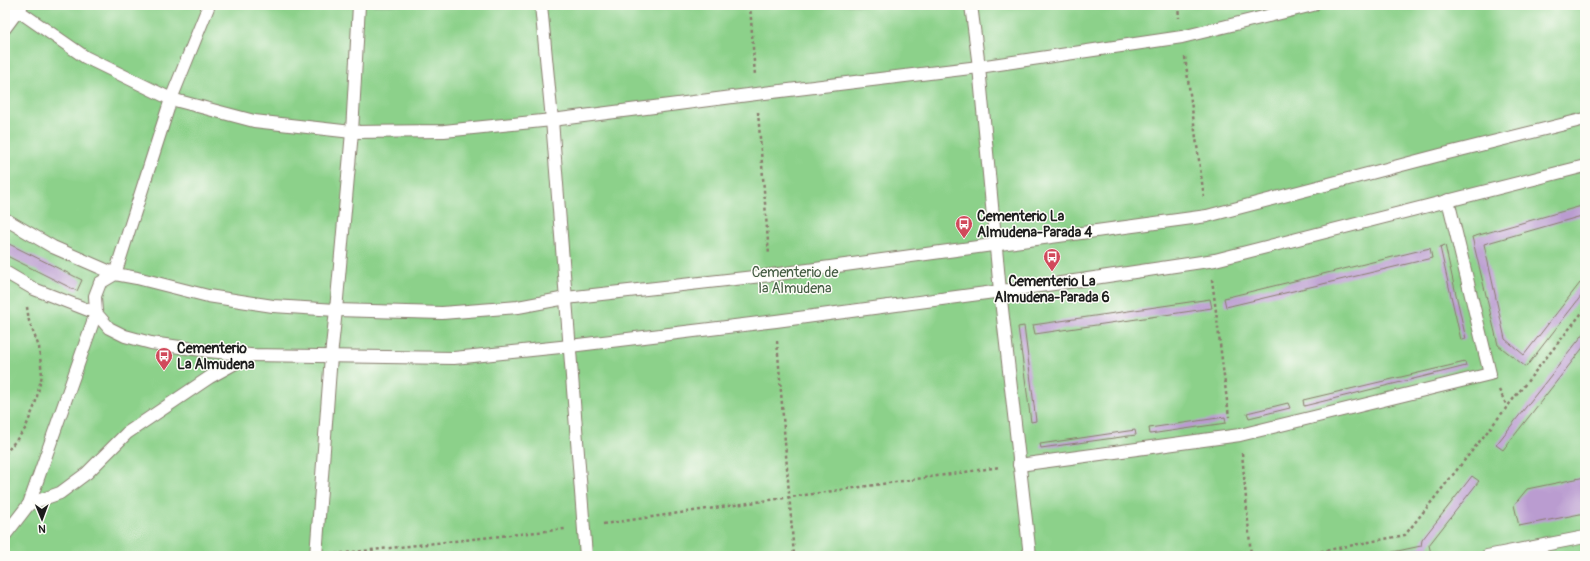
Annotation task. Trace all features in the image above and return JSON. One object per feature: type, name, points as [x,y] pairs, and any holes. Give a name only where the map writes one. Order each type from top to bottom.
[{"type":"lane","points":[[5,535],[29,504],[96,313],[95,296],[100,283],[115,274],[171,99],[209,5]]},
{"type":"lane","points":[[316,556],[331,356],[352,132],[359,5]]},
{"type":"lane","points":[[542,5],[586,556]]},
{"type":"lane","points":[[971,5],[979,67],[1000,291],[1030,556]]},
{"type":"lane","points":[[5,28],[16,7],[85,57],[171,99],[254,121],[352,132],[444,131],[552,120],[979,67],[1182,37],[1313,5]]},
{"type":"lane","points":[[5,219],[53,247],[115,274],[208,296],[273,306],[336,310],[442,313],[518,307],[566,298],[771,275],[1207,216],[1585,119]]},
{"type":"lane","points":[[5,272],[34,289],[96,313],[109,328],[131,338],[151,343],[250,355],[454,358],[570,346],[776,321],[1215,260],[1585,166]]},
{"type":"lane","points":[[1019,464],[1240,435],[1490,374],[1448,200]]},
{"type":"lane","points":[[29,504],[60,493],[87,473],[127,433],[210,377],[250,355]]},
{"type":"lane","points":[[1487,556],[1585,537]]},
{"type":"path","points":[[750,5],[771,275]]},
{"type":"path","points":[[1178,5],[1207,216]]},
{"type":"path","points":[[5,454],[25,429],[35,405],[42,375],[39,347],[29,321],[26,302],[34,289]]},
{"type":"path","points":[[1215,292],[1230,418]]},
{"type":"path","points":[[1297,556],[1405,535],[1585,309]]},
{"type":"path","points":[[776,321],[791,497],[794,556]]},
{"type":"path","points":[[1240,435],[1251,556]]},
{"type":"path","points":[[332,554],[584,527],[1019,464]]},
{"type":"green space","name":"Cementerio de la Almudena","points":[[5,5],[1585,5],[1585,556],[5,556]]},
{"type":"building","points":[[1585,205],[1585,215],[1484,244],[1505,339],[1524,355],[1580,283],[1585,287],[1585,291],[1526,367],[1498,345],[1472,237]]},
{"type":"building","points":[[5,242],[82,280],[77,291],[5,255]]},
{"type":"building","points":[[1445,245],[1466,339],[1461,340],[1440,247]]},
{"type":"building","points":[[1430,248],[1432,258],[1226,307],[1224,298]]},
{"type":"building","points":[[1210,299],[1212,308],[1035,334],[1033,325]]},
{"type":"building","points":[[1024,326],[1036,421],[1031,422],[1018,327]]},
{"type":"building","points":[[1585,332],[1585,345],[1503,450],[1496,445]]},
{"type":"building","points":[[1465,362],[1466,366],[1304,406],[1303,400]]},
{"type":"building","points":[[1288,403],[1290,408],[1249,418],[1247,413]]},
{"type":"building","points":[[1225,417],[1226,423],[1150,434],[1149,428]]},
{"type":"building","points":[[1135,430],[1136,435],[1041,448],[1040,444]]},
{"type":"building","points":[[1472,476],[1479,481],[1429,545],[1431,554],[1420,556],[1374,556],[1421,546],[1422,540]]},
{"type":"building","points":[[1585,477],[1585,513],[1519,526],[1514,505],[1527,489]]},
{"type":"place","name":"Cementerio La Almudena-Parada 4","points":[[964,239]]},
{"type":"place","name":"Cementerio La Almudena-Parada 6","points":[[1052,272]]},
{"type":"place","name":"Cementerio La Almudena","points":[[164,371]]}]
